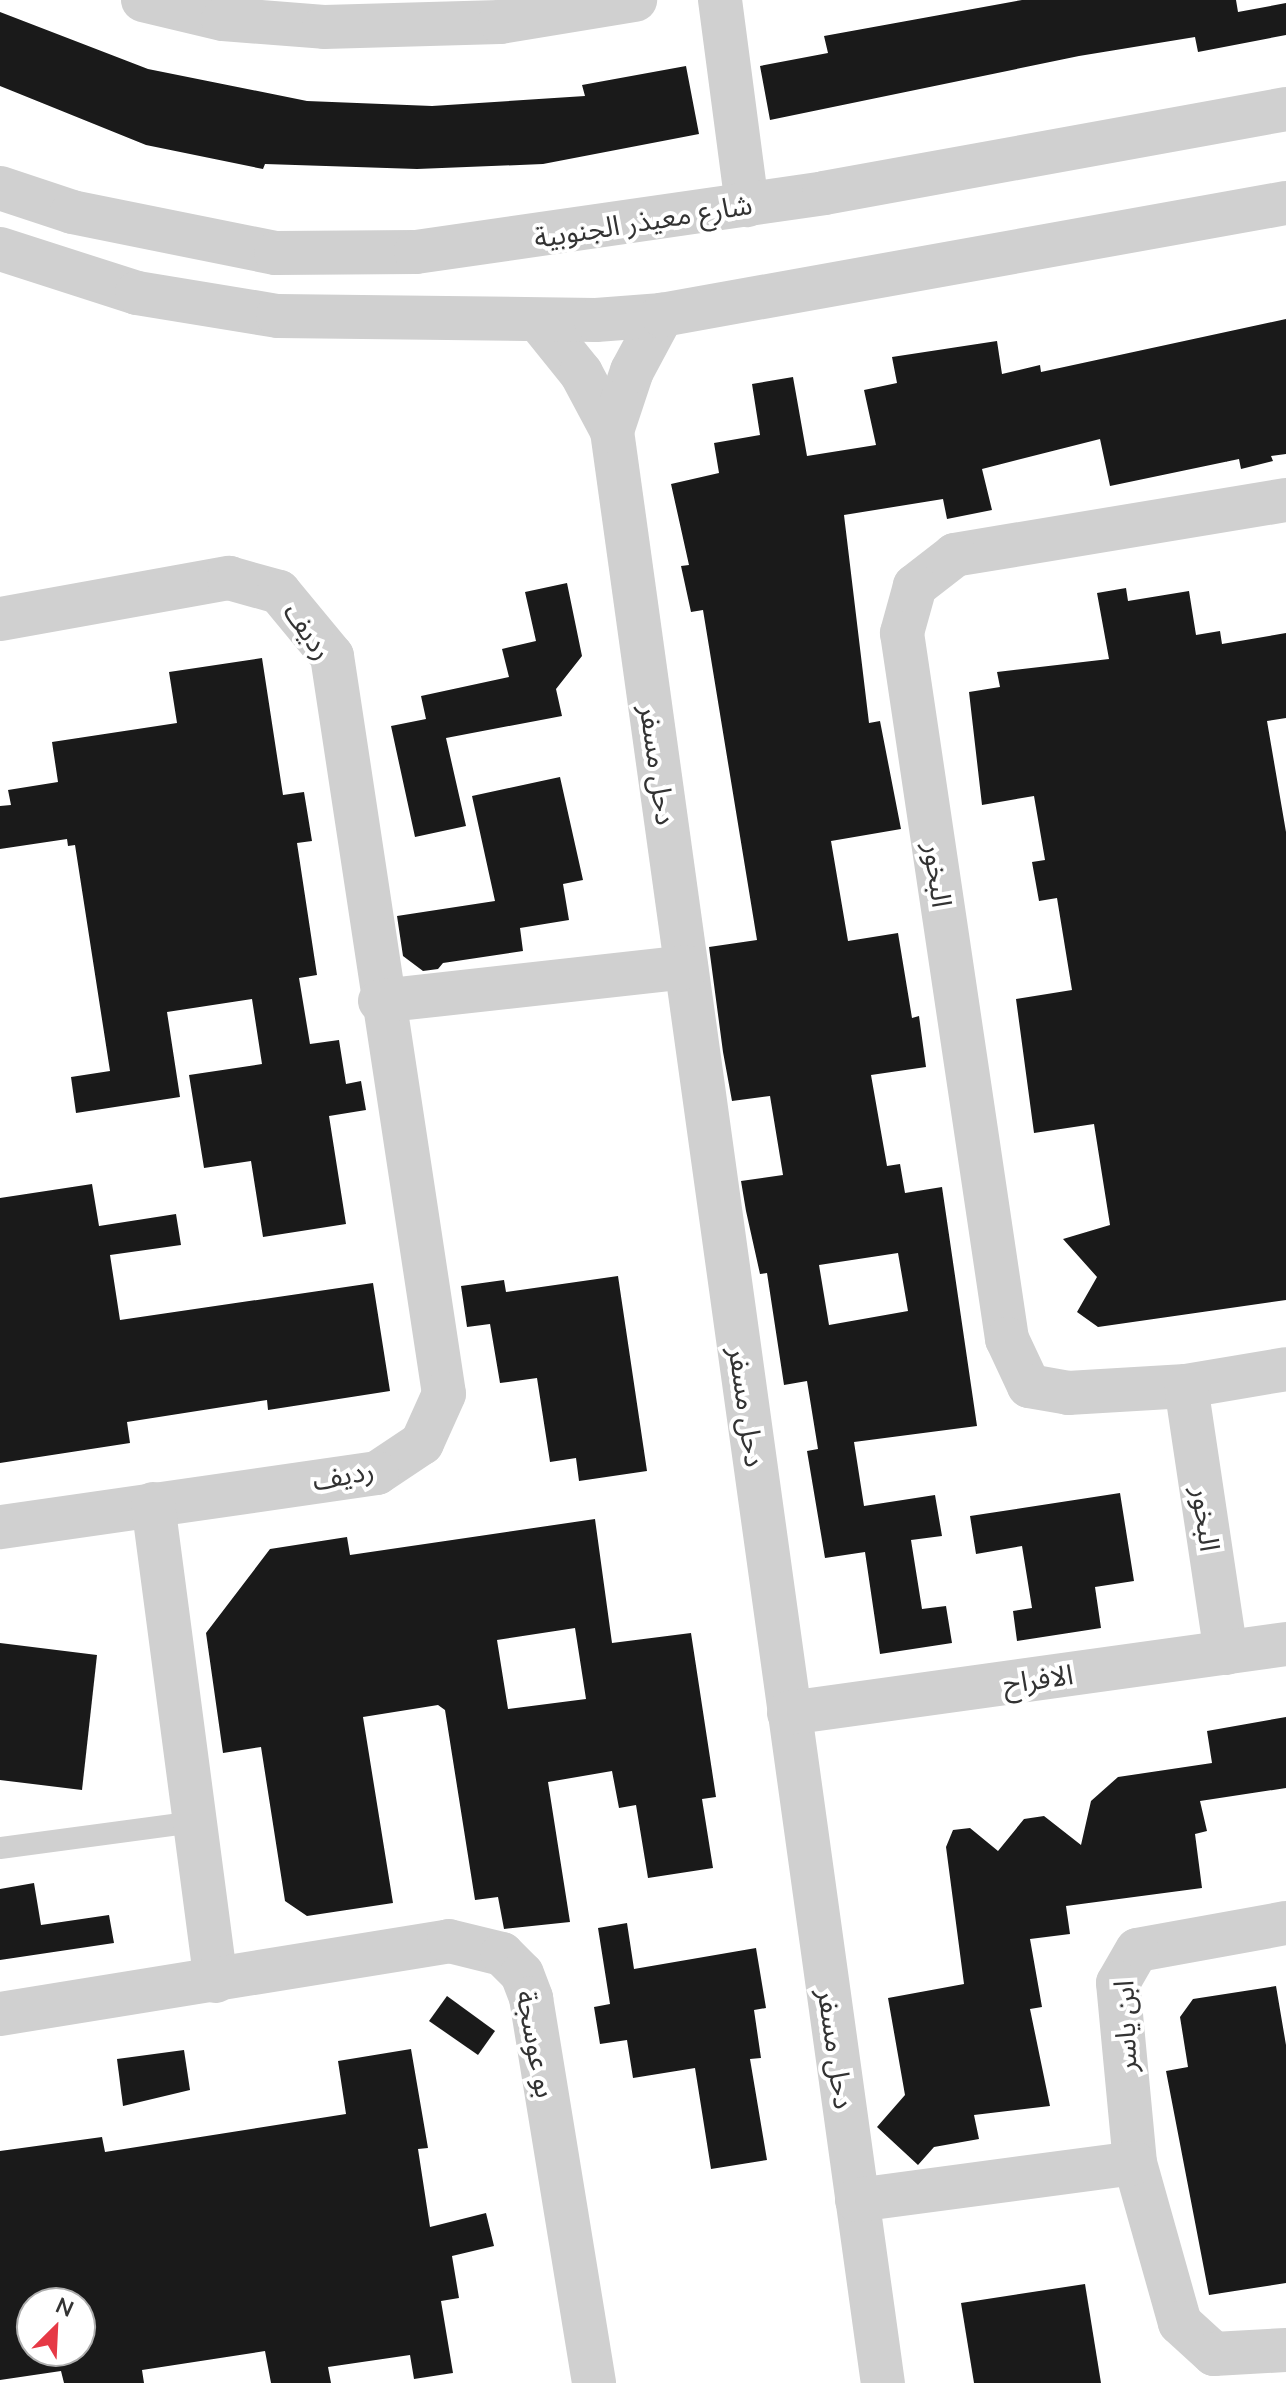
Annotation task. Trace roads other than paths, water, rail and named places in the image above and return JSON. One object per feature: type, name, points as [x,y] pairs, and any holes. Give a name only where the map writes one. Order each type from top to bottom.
[{"type":"street","points":[[143,0],[228,10],[324,27],[635,0]]},
{"type":"street","points":[[720,0],[747,205]]},
{"type":"street","name":"شارع معيذر الجنوبية","points":[[0,188],[72,212],[276,253],[416,252],[747,205],[1286,109]]},
{"type":"street","points":[[0,249],[137,293],[278,316],[539,321],[662,315],[1286,203]]},
{"type":"street","name":"دحل مسفر","points":[[612,431],[632,371],[662,315]]},
{"type":"street","name":"دحل مسفر","points":[[539,321],[581,373],[612,431],[883,2383]]},
{"type":"street","name":"البخور","points":[[1286,500],[955,555],[915,586],[902,633],[1007,1339],[1029,1386],[1068,1393],[1186,1386],[1286,1369]]},
{"type":"street","name":"رديف","points":[[0,619],[229,578],[279,592],[332,656],[380,1001],[444,1394],[422,1443],[377,1473],[0,1527]]},
{"type":"street","points":[[380,1001],[686,967]]},
{"type":"street","name":"البخور","points":[[1186,1386],[1226,1653]]},
{"type":"street","points":[[153,1504],[216,1981]]},
{"type":"street","name":"الافراح","points":[[789,1713],[1286,1644]]},
{"type":"street","name":"ابن ياسر","points":[[1286,1923],[1158,1943],[1137,1950],[1124,1965],[1119,2003],[1135,2163],[1180,2323],[1195,2343],[1214,2354],[1286,2350]]},
{"type":"street","name":"بو عوسجة","points":[[0,2014],[449,1941],[502,1954],[522,1974],[531,1998],[594,2383]]},
{"type":"street","points":[[857,2200],[1135,2163]]},
{"type":"lane","points":[[0,1848],[195,1822]]}]
